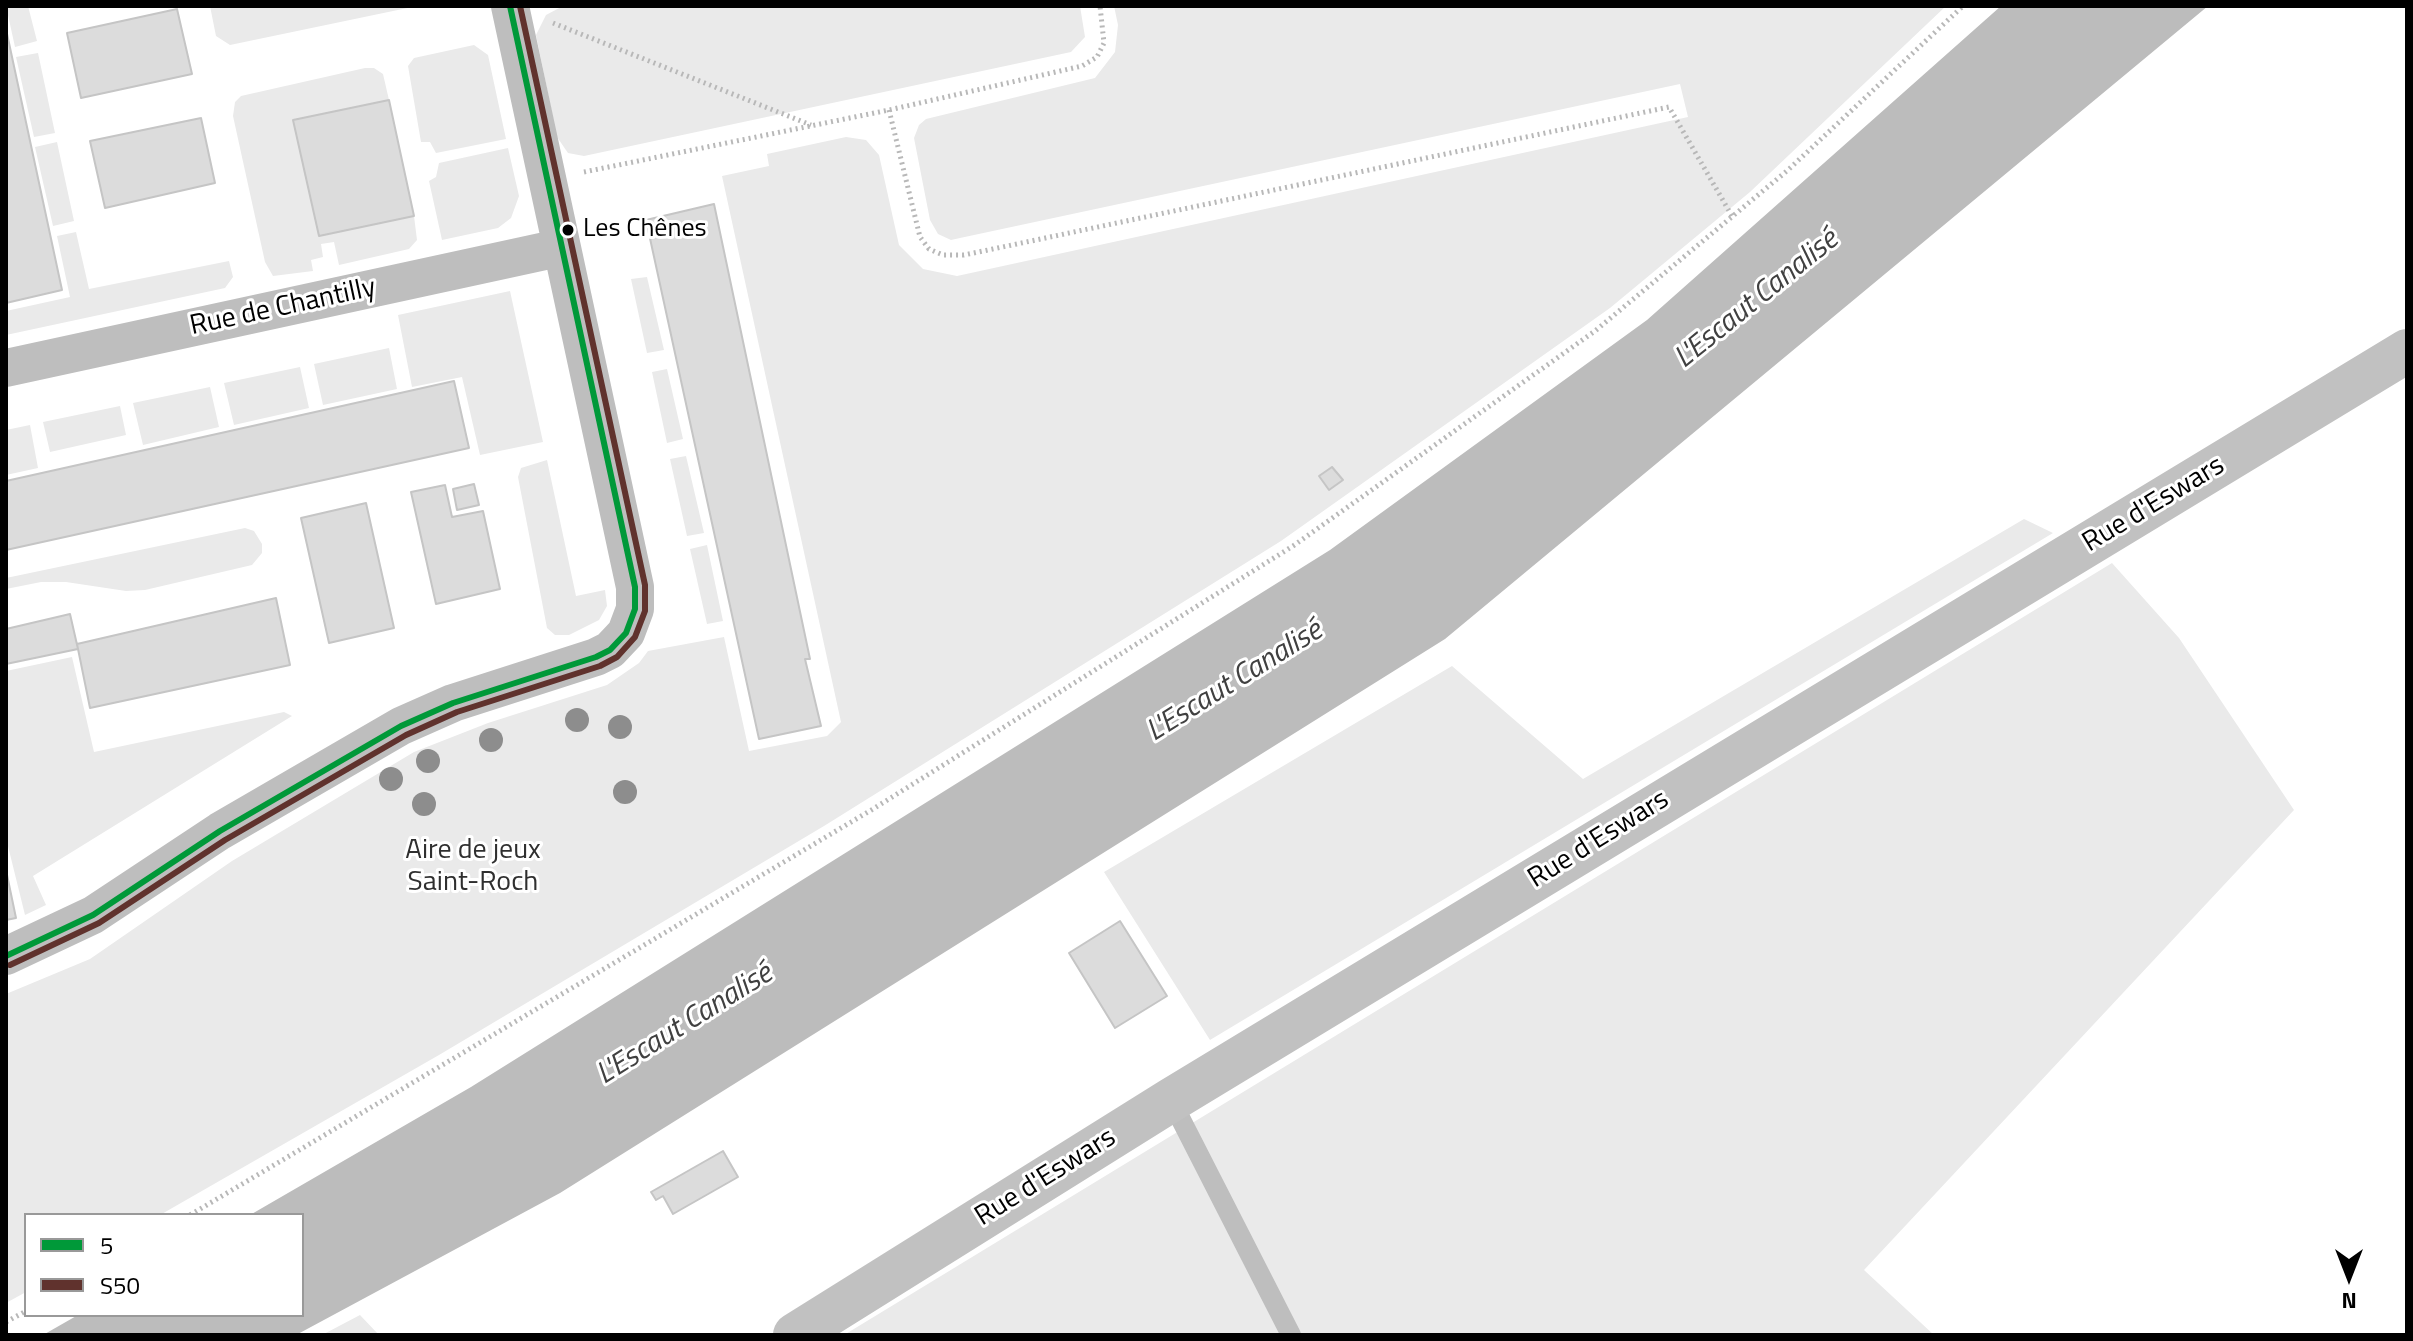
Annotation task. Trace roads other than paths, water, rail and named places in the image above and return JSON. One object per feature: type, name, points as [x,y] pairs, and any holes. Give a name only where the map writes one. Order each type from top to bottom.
[{"type":"street","points":[[6,956],[93,915],[220,831],[401,726],[453,703],[596,657],[610,650],[626,633],[635,609],[635,587],[545,179],[524,12]]},
{"type":"street","name":"Rue de Chantilly","points":[[6,368],[559,248]]},
{"type":"street","name":"Rue d'Eswars","points":[[795,1335],[1171,1100],[2407,351]]},
{"type":"lane","points":[[1171,1100],[1291,1335]]},
{"type":"water","name":"L'Escaut Canalisé","points":[[2001,6],[2208,6],[1445,639],[560,1193],[296,1335],[43,1335],[74,1317],[304,1317],[304,1213],[253,1213],[471,1087],[1330,550],[1647,320]]},
{"type":"place","name":"Les Chênes","points":[[568,230]]},
{"type":"park label","name":"Aire de jeux Saint-Roch","points":[[473,867]]}]
